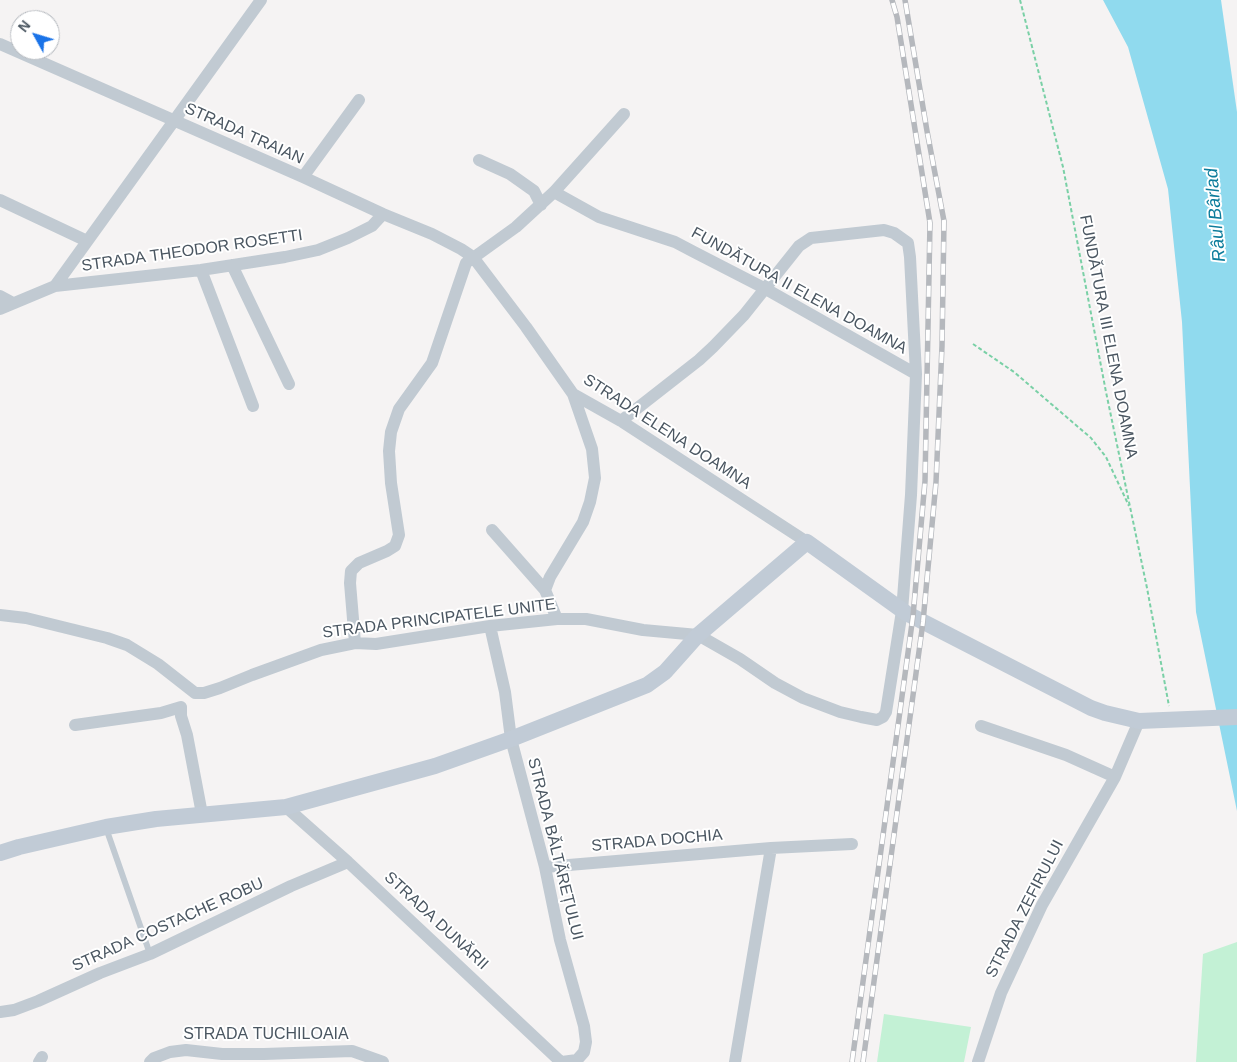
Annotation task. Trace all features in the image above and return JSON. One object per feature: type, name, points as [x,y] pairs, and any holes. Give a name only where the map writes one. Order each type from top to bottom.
[{"type":"street","points":[[55,286],[261,0]]},
{"type":"street","name":"STRADA TRAIAN","points":[[0,44],[432,234],[473,257]]},
{"type":"street","points":[[303,177],[359,100]]},
{"type":"street","points":[[354,643],[350,590],[351,571],[360,563],[395,546],[399,535],[391,483],[389,451],[391,432],[399,409],[432,363],[466,263],[516,227],[541,205],[624,114]]},
{"type":"street","points":[[479,160],[510,174],[534,191],[541,205]]},
{"type":"street","name":"FUNDĂTURA II ELENA DOAMNA","points":[[554,192],[599,216],[675,242],[764,288],[916,374]]},
{"type":"street","points":[[0,200],[87,241]]},
{"type":"street","name":"STRADA THEODOR ROSETTI","points":[[0,309],[55,286],[201,270],[318,250],[372,226],[383,214]]},
{"type":"street","points":[[621,421],[713,347],[744,315],[799,246],[811,238],[884,230],[894,233],[908,243],[916,374],[911,495],[902,611],[886,712],[883,717],[877,720],[840,712],[803,698],[775,683],[740,659],[698,635]]},
{"type":"street","name":"STRADA ELENA DOAMNA","points":[[473,257],[526,327],[573,394],[621,421],[807,542]]},
{"type":"street","points":[[232,265],[289,384]]},
{"type":"street","points":[[201,270],[253,406]]},
{"type":"street","points":[[0,296],[13,303]]},
{"type":"street","points":[[545,590],[550,577],[583,522],[595,478],[592,449],[573,394]]},
{"type":"street","points":[[492,530],[545,590],[557,620]]},
{"type":"street","points":[[0,853],[106,827],[156,819],[286,807],[435,766],[512,739],[647,685],[665,672],[698,635],[807,542],[902,611],[1073,700],[1105,713],[1138,721],[1237,717]]},
{"type":"street","points":[[0,615],[26,618],[107,638],[127,645],[158,664],[195,693],[181,708],[161,713],[75,725]]},
{"type":"street","name":"STRADA PRINCIPATELE UNITE","points":[[195,693],[204,693],[220,688],[321,650],[354,643],[376,644],[490,626],[586,619],[643,630],[698,635]]},
{"type":"street","name":"STRADA BĂLTĂREȚULUI","points":[[490,626],[505,692],[512,739],[545,866],[560,940],[584,1026],[586,1042],[584,1052],[577,1060],[562,1062]]},
{"type":"street","points":[[181,708],[181,716],[187,735],[202,814]]},
{"type":"street","name":"STRADA ZEFIRULUI","points":[[978,1062],[1001,993],[1038,914],[1115,778],[1138,721]]},
{"type":"street","points":[[981,726],[1066,755],[1115,778]]},
{"type":"street","name":"STRADA DUNĂRII","points":[[286,807],[348,862],[562,1062]]},
{"type":"street","name":"STRADA DOCHIA","points":[[545,866],[771,848],[852,844]]},
{"type":"street","points":[[735,1062],[771,848]]},
{"type":"street","name":"STRADA COSTACHE ROBU","points":[[0,1012],[14,1010],[38,1001],[100,973],[150,954],[291,886],[348,862]]},
{"type":"street","name":"STRADA TUCHILOAIA","points":[[150,1062],[154,1058],[170,1052],[186,1050],[222,1054],[352,1051],[383,1062]]},
{"type":"lane","points":[[106,827],[150,954]]},
{"type":"path","name":"FUNDĂTURA III ELENA DOAMNA","points":[[1020,0],[1063,167],[1148,588],[1172,720]]},
{"type":"path","name":"FUNDĂTURA III ELENA DOAMNA","points":[[973,344],[1014,372],[1091,438],[1106,457],[1131,511]]},
{"type":"green space","points":[[1237,942],[1237,1062],[1196,1062],[1203,954]]},
{"type":"green space","points":[[884,1014],[971,1027],[964,1062],[877,1062]]},
{"type":"water","name":"Râul Bârlad","points":[[1103,0],[1221,0],[1237,112],[1237,811],[1196,612],[1182,322],[1168,189],[1128,47]]},
{"type":"railway","points":[[852,1062],[913,616],[925,481],[930,223],[897,17],[892,0]]},
{"type":"railway","points":[[863,1062],[923,622],[936,482],[942,346],[944,221],[905,0]]}]
